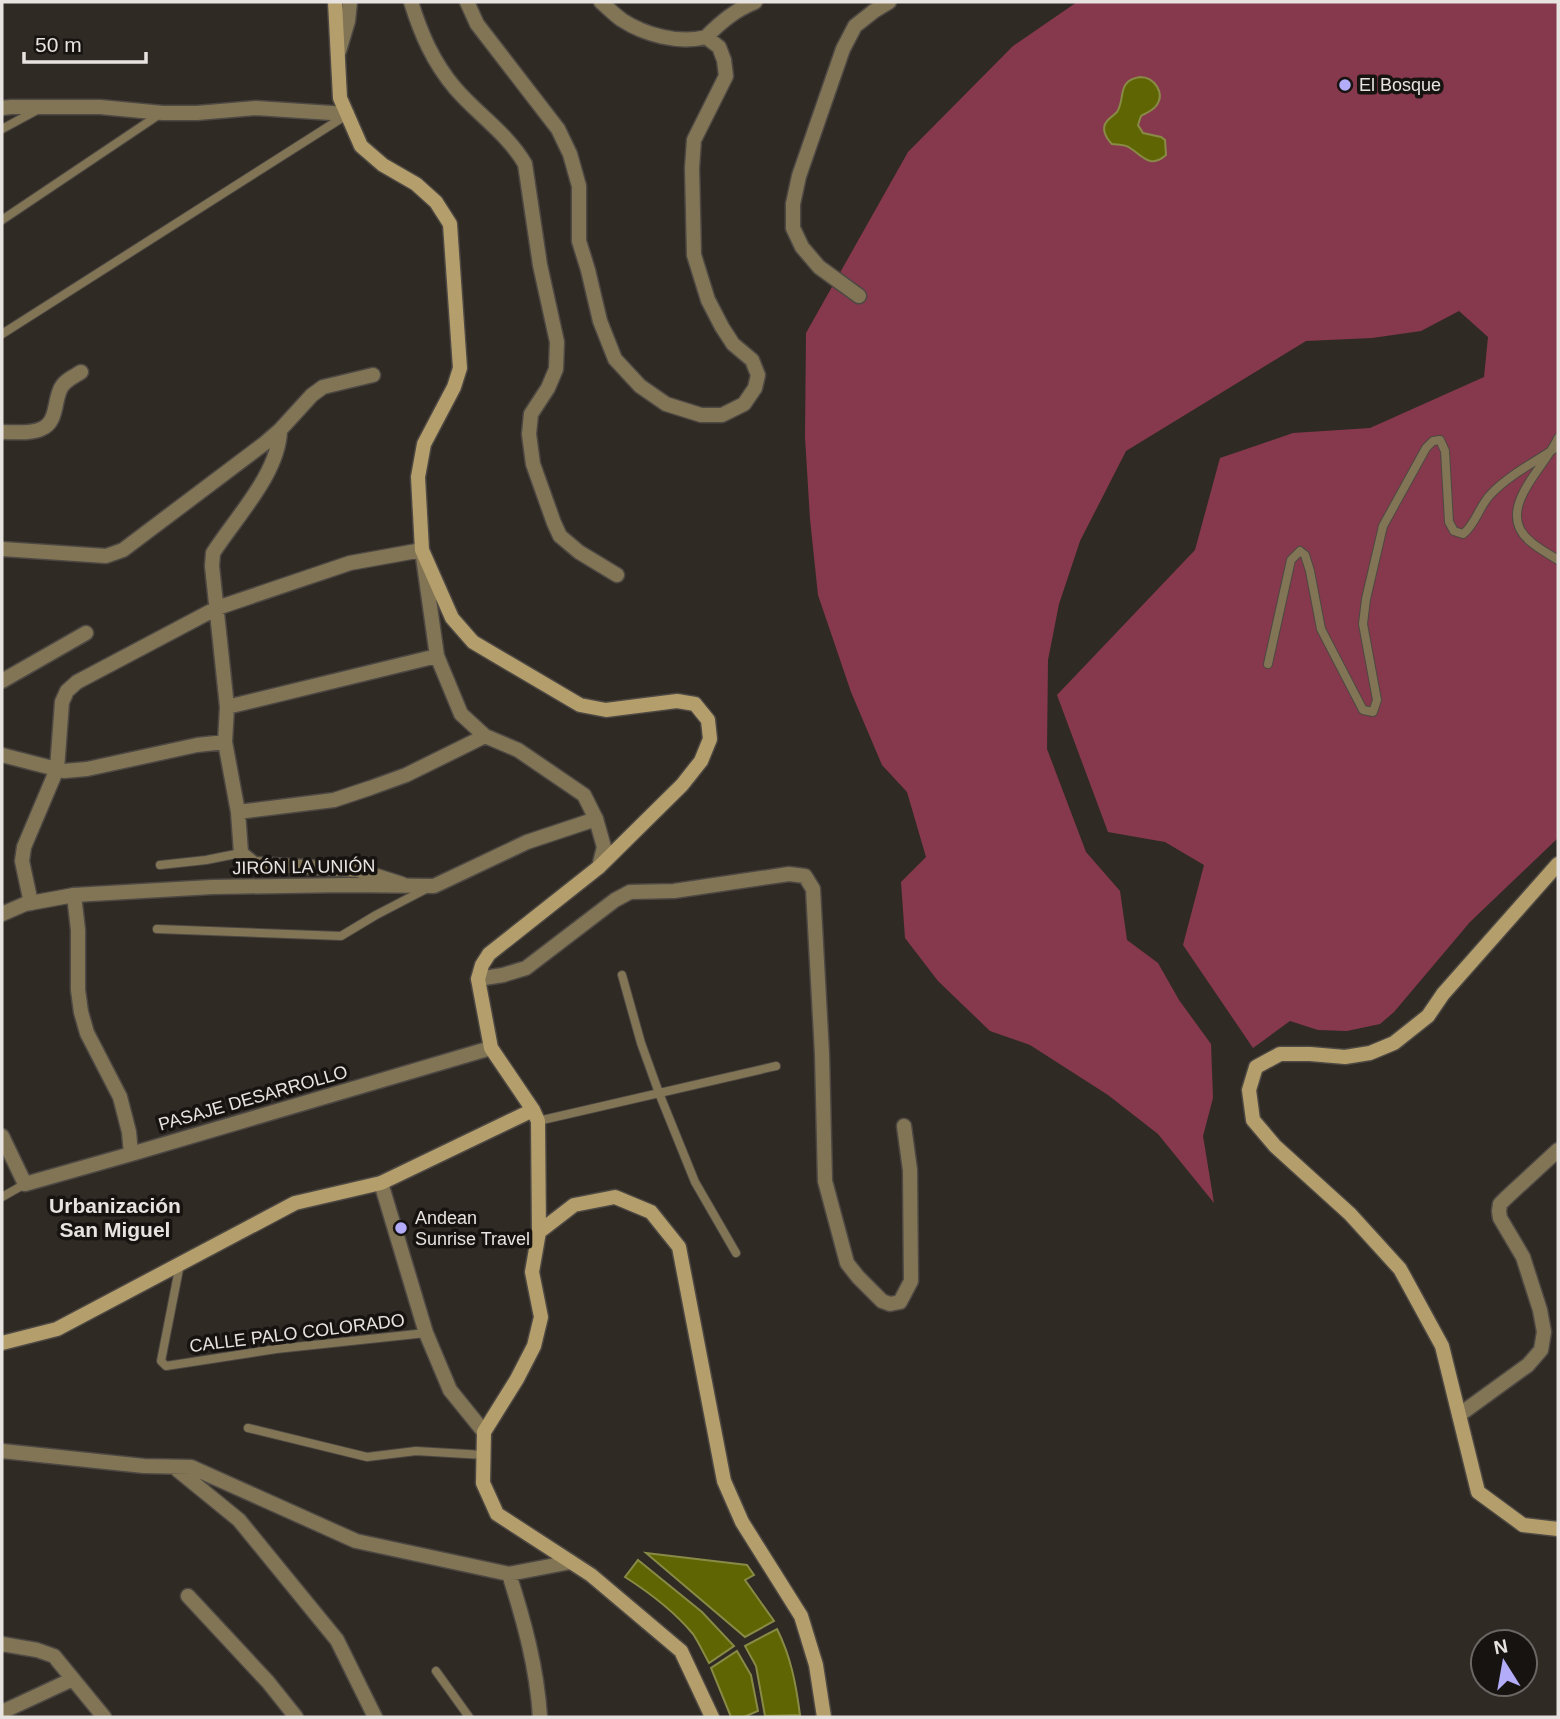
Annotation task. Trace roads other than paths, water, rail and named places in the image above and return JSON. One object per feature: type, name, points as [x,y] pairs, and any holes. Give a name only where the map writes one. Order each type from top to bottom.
[{"type":"main road","points":[[335,2],[340,98],[361,146],[383,165],[416,184],[436,202],[450,223],[460,368],[454,387],[424,444],[418,477],[422,550],[452,618],[473,642],[580,705],[606,710],[677,701],[695,704],[708,720],[710,740],[701,761],[682,785],[599,867],[489,954],[478,979],[491,1048],[535,1115],[540,1232],[532,1272],[541,1317],[534,1346],[484,1432],[483,1483],[497,1514],[591,1574],[681,1651],[712,1717]]},
{"type":"main road","points":[[1558,864],[1443,993],[1428,1016],[1394,1043],[1370,1053],[1345,1057],[1280,1054],[1256,1067],[1249,1090],[1253,1120],[1275,1146],[1350,1214],[1400,1269],[1442,1346],[1478,1493],[1523,1525],[1558,1529]]},
{"type":"main road","points":[[2,1343],[57,1329],[295,1203],[381,1183],[535,1115]]},
{"type":"main road","points":[[540,1232],[574,1205],[615,1197],[651,1212],[680,1247],[724,1481],[742,1522],[801,1616],[816,1665],[824,1717]]},
{"type":"street","points":[[337,55],[351,2]]},
{"type":"street","points":[[411,2],[433,58],[455,88],[517,149],[525,164],[540,264],[557,342],[556,369],[548,388],[531,414],[529,434],[533,464],[560,536],[579,552],[617,575]]},
{"type":"street","points":[[467,2],[477,24],[558,129],[570,154],[579,186],[579,241],[600,321],[615,359],[640,386],[666,404],[701,415],[722,415],[744,404],[755,388],[758,375],[752,360],[733,344],[722,327],[708,300],[694,255],[692,168],[695,140],[726,76],[719,47],[706,37]]},
{"type":"street","points":[[601,2],[622,19],[648,32],[695,40],[706,37],[730,15],[755,2]]},
{"type":"street","points":[[859,296],[819,267],[802,247],[793,228],[793,204],[799,176],[843,49],[855,26],[890,2]]},
{"type":"street","points":[[2,108],[100,107],[197,113],[256,108],[347,114]]},
{"type":"street","points":[[2,432],[44,429],[51,421],[65,381],[81,372]]},
{"type":"street","points":[[2,549],[106,556],[123,550],[265,443],[323,387],[373,375]]},
{"type":"street","points":[[280,430],[280,442],[268,474],[213,553],[212,566],[227,707],[225,742],[238,812],[241,853],[254,864],[358,870],[407,885]]},
{"type":"street","points":[[31,903],[22,861],[24,847],[57,769],[62,702],[67,691],[77,682],[217,608],[349,563],[422,550],[437,656],[461,714],[485,736],[518,750],[584,795],[596,819],[604,847],[599,867]]},
{"type":"street","points":[[2,681],[86,633]]},
{"type":"street","points":[[227,707],[437,656]]},
{"type":"street","points":[[238,812],[334,800],[406,775],[485,736]]},
{"type":"street","points":[[2,755],[64,771],[87,769],[197,745],[225,742]]},
{"type":"street","name":"JIRÓN LA UNIÓN","points":[[2,914],[31,903],[74,895],[212,887],[434,886],[527,842],[596,819]]},
{"type":"street","points":[[478,979],[526,968],[615,900],[630,892],[674,891],[789,874],[805,876],[813,889],[822,1054],[825,1181],[847,1263],[882,1301],[890,1304],[900,1302],[911,1282],[910,1170],[904,1126]]},
{"type":"street","points":[[74,895],[81,1012],[87,1033],[120,1097],[129,1132],[131,1154]]},
{"type":"street","name":"PASAJE DESARROLLO","points":[[25,1184],[491,1048]]},
{"type":"street","points":[[2,1136],[25,1184]]},
{"type":"street","points":[[1459,1415],[1528,1365],[1541,1350],[1544,1332],[1540,1310],[1523,1257],[1500,1219],[1499,1210],[1500,1204],[1558,1150]]},
{"type":"street","points":[[381,1183],[426,1333],[450,1390],[484,1432]]},
{"type":"street","points":[[2,1451],[144,1466],[191,1467],[356,1541],[509,1574],[572,1562]]},
{"type":"street","points":[[174,1467],[239,1520],[337,1640],[375,1717]]},
{"type":"street","points":[[509,1574],[533,1660],[540,1717]]},
{"type":"street","points":[[188,1596],[268,1682],[296,1717]]},
{"type":"street","points":[[2,1644],[54,1656],[104,1717]]},
{"type":"street","points":[[2,1712],[73,1679]]},
{"type":"lane","points":[[2,129],[43,107]]},
{"type":"lane","points":[[2,220],[163,113]]},
{"type":"lane","points":[[2,334],[347,114]]},
{"type":"lane","points":[[1558,438],[1523,492],[1517,508],[1518,528],[1529,541],[1558,560]]},
{"type":"lane","points":[[1268,664],[1291,561],[1300,551],[1306,555],[1321,629],[1363,710],[1373,712],[1377,700],[1363,624],[1366,599],[1383,526],[1426,447],[1433,441],[1440,440],[1445,451],[1448,522],[1454,531],[1463,534],[1470,529],[1490,494],[1553,449]]},
{"type":"lane","points":[[160,864],[206,860],[241,853]]},
{"type":"lane","points":[[157,929],[341,936],[434,886]]},
{"type":"lane","points":[[622,975],[641,1043],[695,1182],[736,1253]]},
{"type":"lane","points":[[535,1115],[659,1093],[776,1066]]},
{"type":"lane","points":[[2,1197],[25,1184]]},
{"type":"lane","name":"CALLE PALO COLORADO","points":[[180,1264],[161,1361],[166,1366],[276,1349],[426,1333]]},
{"type":"lane","points":[[248,1428],[367,1457],[416,1451],[484,1455]]},
{"type":"lane","points":[[436,1671],[469,1717]]},
{"type":"place","name":"El Bosque","points":[[1345,85]]},
{"type":"place","name":"Andean Sunrise Travel","points":[[401,1228]]},
{"type":"district","name":"Urbanización San Miguel","points":[[115,1217]]}]
